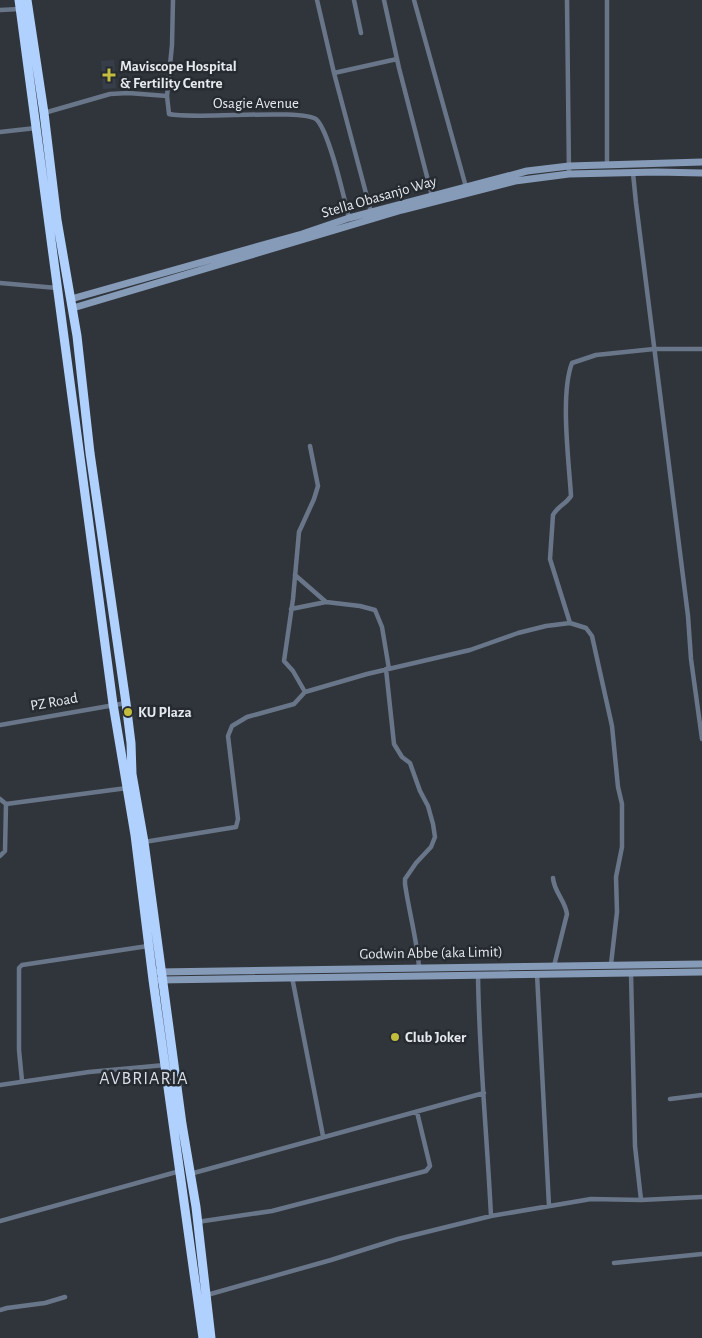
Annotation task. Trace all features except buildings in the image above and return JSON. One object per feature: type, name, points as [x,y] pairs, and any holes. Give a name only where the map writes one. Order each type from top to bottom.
[{"type":"highway","points":[[27,0],[44,113],[57,220],[72,303],[90,453],[126,703],[132,774],[144,842],[165,1065],[185,1172],[197,1222],[211,1338]]},
{"type":"highway","points":[[19,4],[113,704],[128,788],[146,911],[149,946],[157,976],[185,1172],[203,1338]]},
{"type":"street","points":[[44,113],[110,94],[128,93],[167,96],[172,46],[172,0]]},
{"type":"street","points":[[317,0],[334,73],[371,212]]},
{"type":"street","points":[[354,0],[361,33]]},
{"type":"street","points":[[384,0],[432,196]]},
{"type":"street","points":[[414,0],[466,187]]},
{"type":"street","points":[[568,0],[569,170]]},
{"type":"street","points":[[607,0],[607,164]]},
{"type":"street","points":[[0,10],[19,4]]},
{"type":"street","points":[[334,73],[397,59]]},
{"type":"street","name":"Osagie Avenue","points":[[167,96],[168,112],[173,115],[298,115],[313,117],[318,121],[326,138],[341,184],[349,218]]},
{"type":"street","points":[[0,132],[36,128]]},
{"type":"street","name":"Stella Obasanjo Way","points":[[72,303],[302,234],[349,218],[527,171],[569,170],[607,164],[702,162]]},
{"type":"street","points":[[72,303],[402,210],[515,181],[569,170],[633,173],[702,173]]},
{"type":"street","points":[[633,173],[702,739]]},
{"type":"street","points":[[0,283],[57,288]]},
{"type":"street","points":[[570,623],[550,559],[553,515],[571,496],[566,415],[568,372],[572,363],[596,355],[654,348],[702,349]]},
{"type":"street","points":[[305,692],[293,671],[284,661],[299,532],[318,486],[310,446]]},
{"type":"street","points":[[295,575],[326,602]]},
{"type":"street","points":[[291,609],[326,602],[360,606],[375,610],[382,626],[394,744],[402,757],[410,763],[420,792],[428,806],[435,837],[431,847],[416,863],[405,879],[404,884],[413,934],[418,948],[419,967]]},
{"type":"street","points":[[144,842],[236,827],[238,819],[228,736],[232,726],[247,718],[294,704],[305,692],[387,669],[470,650],[518,633],[546,626],[570,623],[586,628],[592,636],[612,726],[618,787],[622,804],[622,847],[616,877],[617,912],[611,964]]},
{"type":"street","name":"PZ Road","points":[[0,725],[126,703]]},
{"type":"street","points":[[0,799],[6,804],[128,788]]},
{"type":"street","points":[[0,856],[5,851],[6,804]]},
{"type":"street","points":[[553,878],[553,886],[566,906],[566,914],[554,966]]},
{"type":"street","points":[[22,1081],[18,1050],[19,968],[22,965],[149,946]]},
{"type":"street","name":"Godwin Abbe (aka Limit)","points":[[157,976],[419,967],[702,964]]},
{"type":"street","name":"Godwin Abbe (aka Limit)","points":[[157,976],[292,977],[702,972]]},
{"type":"street","points":[[631,973],[635,1146],[641,1200]]},
{"type":"street","points":[[537,974],[549,1206]]},
{"type":"street","points":[[478,975],[479,1039],[491,1216]]},
{"type":"street","points":[[292,977],[323,1136]]},
{"type":"street","points":[[0,1085],[165,1065]]},
{"type":"street","points":[[0,1221],[484,1093]]},
{"type":"street","points":[[670,1099],[702,1094]]},
{"type":"street","points":[[197,1222],[272,1211],[426,1171],[430,1166],[417,1112]]},
{"type":"street","points":[[207,1295],[315,1265],[398,1239],[491,1216],[591,1199],[641,1200],[702,1197]]},
{"type":"street","points":[[614,1263],[702,1254]]},
{"type":"street","points":[[0,1310],[45,1303],[65,1297]]},
{"type":"shaded area","name":"Maviscope Hospital & Fertility Centre","points":[[114,60],[116,88],[103,89],[101,61]]},
{"type":"place","name":"Maviscope Hospital & Fertility Centre","points":[[109,75]]},
{"type":"place","name":"KU Plaza","points":[[128,712]]},
{"type":"place","name":"Club Joker","points":[[395,1037]]},
{"type":"district","name":"AVBRIARIA","points":[[144,1079]]}]
